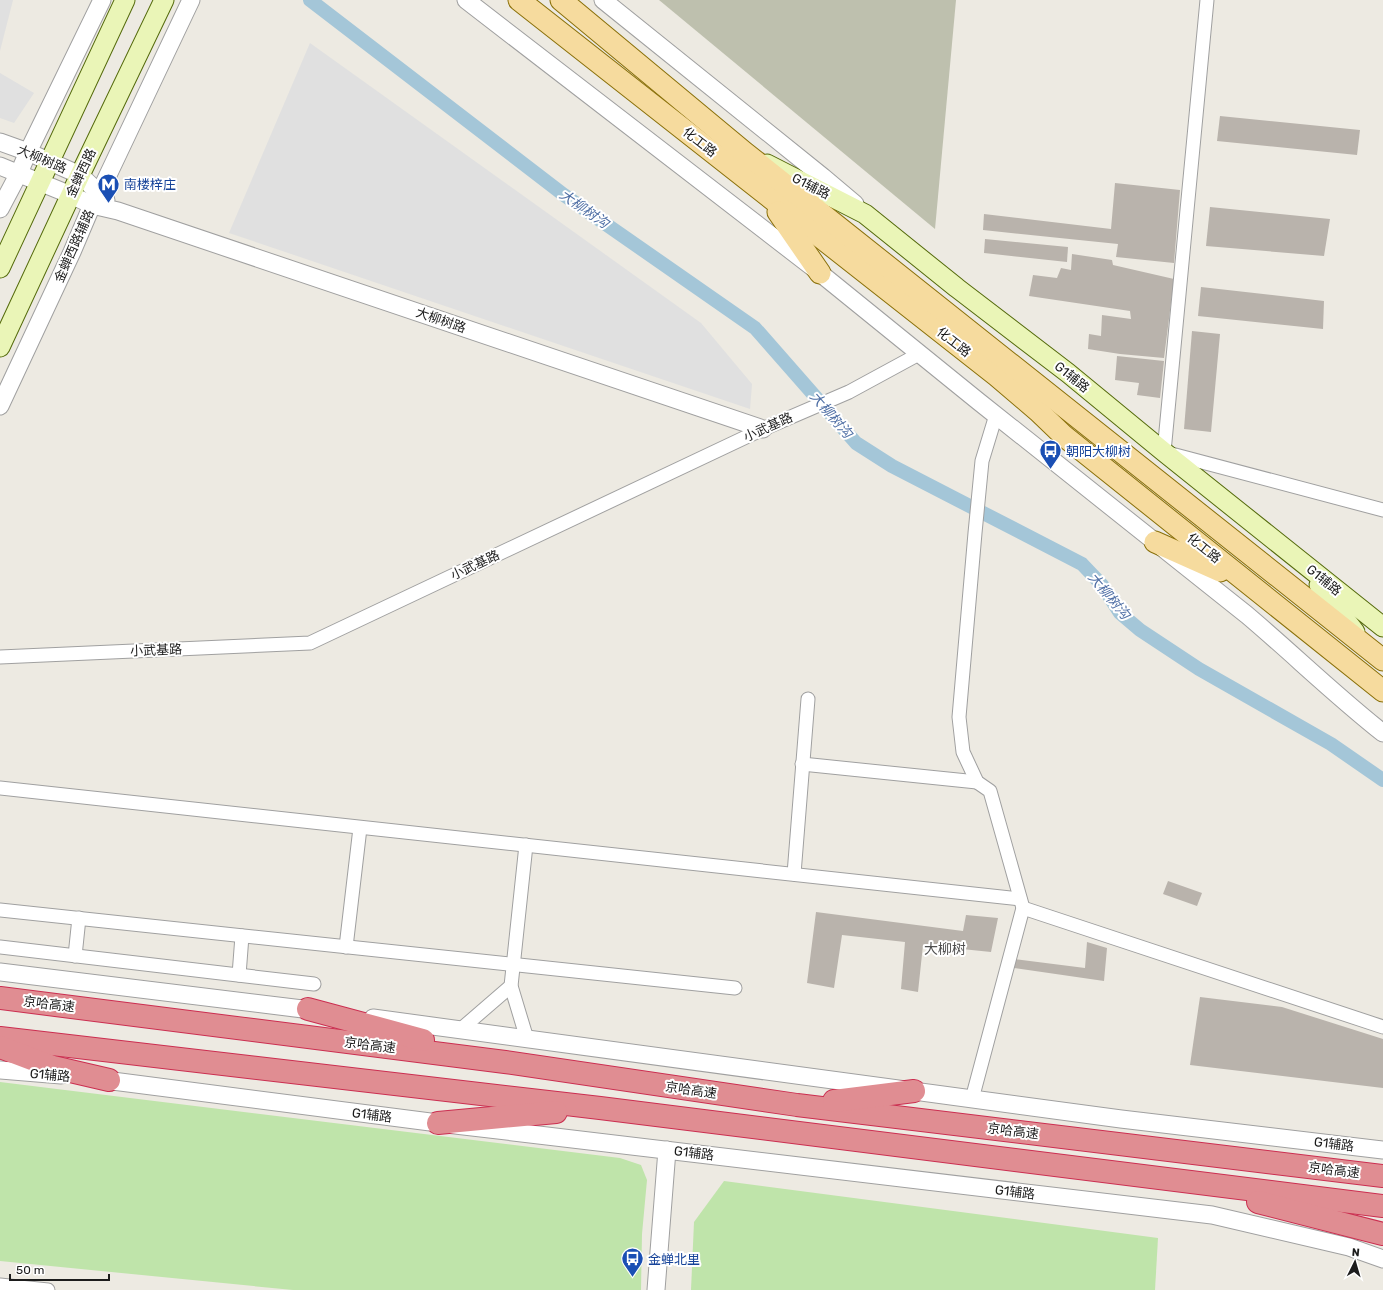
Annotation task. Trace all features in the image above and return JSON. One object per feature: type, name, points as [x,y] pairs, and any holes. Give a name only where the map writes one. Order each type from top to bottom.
[{"type":"highway","name":"京哈高速","points":[[0,998],[505,1062],[797,1105],[1383,1176]]},
{"type":"highway","points":[[308,1009],[505,1062]]},
{"type":"highway","points":[[0,1038],[600,1108],[1383,1206]]},
{"type":"highway","points":[[0,1046],[54,1067],[109,1080]]},
{"type":"highway","points":[[797,1105],[914,1091]]},
{"type":"highway","points":[[438,1123],[600,1108]]},
{"type":"highway","points":[[1168,1179],[1383,1234]]},
{"type":"main road","points":[[0,268],[125,0]]},
{"type":"main road","name":"金蝉西路","points":[[0,347],[164,0]]},
{"type":"main road","name":"化工路","points":[[519,0],[997,376],[1038,411],[1064,436],[1383,691]]},
{"type":"main road","name":"化工路","points":[[560,0],[744,152],[1383,660]]},
{"type":"main road","name":"G1辅路","points":[[744,152],[865,214],[957,288],[1068,373],[1164,452],[1383,627]]},
{"type":"main road","points":[[767,195],[820,273]]},
{"type":"main road","points":[[1155,542],[1248,584]]},
{"type":"main road","points":[[1302,562],[1364,644]]},
{"type":"street","points":[[0,209],[19,173],[102,0]]},
{"type":"street","name":"金蝉西路辅路","points":[[0,406],[191,0]]},
{"type":"street","points":[[466,0],[820,273],[1272,636],[1356,712],[1383,733]]},
{"type":"street","points":[[603,0],[823,177],[865,214]]},
{"type":"street","points":[[1207,0],[1164,452],[1383,510]]},
{"type":"street","name":"大柳树路","points":[[0,142],[51,161],[80,175],[96,200]]},
{"type":"street","name":"大柳树路","points":[[0,166],[71,195],[96,200],[118,211],[763,429]]},
{"type":"street","name":"小武基路","points":[[0,657],[310,643],[763,429],[849,392],[919,354]]},
{"type":"street","points":[[977,782],[963,752],[960,716],[982,461],[996,415]]},
{"type":"street","points":[[794,874],[808,699]]},
{"type":"street","points":[[802,764],[977,782],[990,791],[1022,903],[972,1099]]},
{"type":"street","points":[[0,788],[794,874],[1022,903],[1383,1027]]},
{"type":"street","points":[[346,947],[360,828]]},
{"type":"street","points":[[526,845],[511,986],[527,1039]]},
{"type":"street","points":[[0,910],[735,988]]},
{"type":"street","points":[[75,956],[79,918]]},
{"type":"street","points":[[239,975],[242,936]]},
{"type":"street","points":[[0,947],[314,984]]},
{"type":"street","name":"G1辅路","points":[[0,972],[308,1009],[1120,1119],[1383,1150]]},
{"type":"street","points":[[460,1030],[511,986]]},
{"type":"street","name":"G1辅路","points":[[0,1070],[109,1080],[438,1123],[1212,1215],[1349,1247],[1383,1258]]},
{"type":"street","points":[[656,1290],[667,1150]]},
{"type":"street","points":[[0,1285],[24,1289],[48,1290]]},
{"type":"shaded area","points":[[0,0],[13,0],[0,51]]},
{"type":"shaded area","points":[[659,0],[956,0],[935,229]]},
{"type":"shaded area","points":[[310,43],[701,323],[752,384],[750,409],[229,233]]},
{"type":"shaded area","points":[[0,73],[34,93],[14,123],[0,118]]},
{"type":"green space","points":[[0,1082],[620,1158],[641,1165],[647,1180],[642,1234],[641,1290],[293,1290],[0,1261]]},
{"type":"green space","points":[[724,1181],[1158,1238],[1155,1290],[691,1290],[694,1222]]},
{"type":"building","points":[[1220,116],[1360,130],[1357,155],[1217,141]]},
{"type":"building","points":[[1115,183],[1180,190],[1174,263],[1116,257],[1118,244],[983,230],[984,214],[1111,229]]},
{"type":"building","points":[[1210,207],[1330,219],[1324,256],[1206,246]]},
{"type":"building","points":[[985,239],[1068,247],[1067,262],[984,253]]},
{"type":"building","points":[[1072,254],[1112,260],[1113,265],[1174,279],[1164,358],[1120,354],[1088,349],[1089,334],[1101,336],[1102,315],[1131,319],[1130,311],[1029,296],[1033,275],[1057,278],[1061,268],[1071,270]]},
{"type":"building","points":[[1201,287],[1324,301],[1323,329],[1198,316]]},
{"type":"building","points":[[1192,331],[1220,334],[1211,432],[1184,429]]},
{"type":"building","points":[[1117,356],[1164,361],[1160,398],[1137,395],[1139,383],[1115,380]]},
{"type":"building","points":[[1168,881],[1202,893],[1197,906],[1163,894]]},
{"type":"building","points":[[816,912],[963,931],[966,915],[998,918],[991,952],[923,945],[918,992],[901,989],[905,942],[842,935],[834,988],[807,983]]},
{"type":"building","points":[[1087,942],[1107,948],[1104,981],[1014,968],[1015,959],[1085,968]]},
{"type":"building","points":[[1200,997],[1282,1007],[1383,1039],[1383,1088],[1190,1065]]},
{"type":"waterway","name":"大柳树沟","points":[[310,0],[564,195],[755,328],[856,443],[892,466],[1082,564],[1102,585],[1120,613],[1140,630],[1199,669],[1331,744],[1383,780]]},
{"type":"place","name":"南楼梓庄","points":[[108,204]]},
{"type":"place","name":"朝阳大柳树","points":[[1051,470]]},
{"type":"place","name":"金蝉北里","points":[[632,1278]]},
{"type":"district","name":"大柳树","points":[[945,949]]}]
